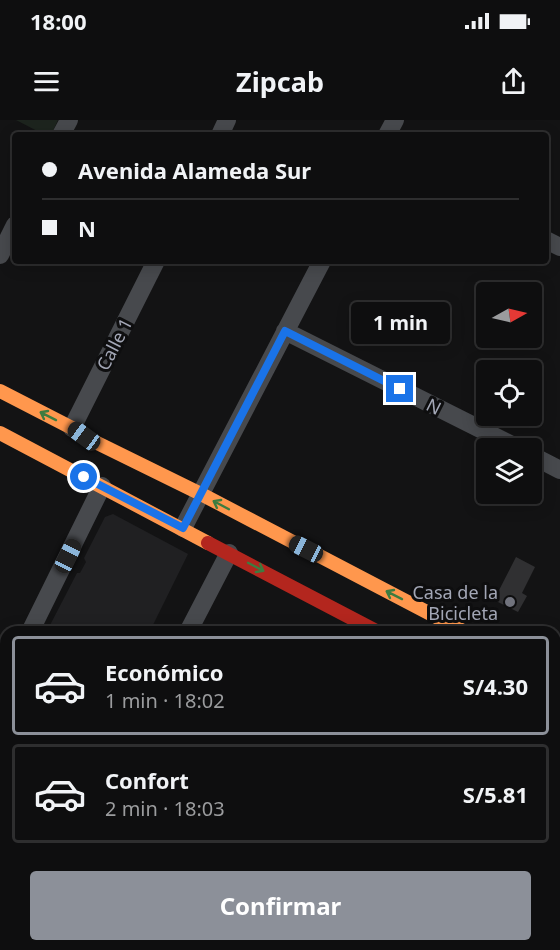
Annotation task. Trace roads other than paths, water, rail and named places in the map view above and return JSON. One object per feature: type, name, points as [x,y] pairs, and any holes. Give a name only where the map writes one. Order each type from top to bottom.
[{"type":"main road","points":[[0,391],[454,626]]},
{"type":"main road","points":[[0,433],[367,626]]},
{"type":"street","points":[[2,246],[12,230]]},
{"type":"street","name":"Calle 1","points":[[72,428],[154,264]]},
{"type":"street","points":[[183,528],[320,264]]},
{"type":"street","name":"N","points":[[285,331],[498,438]]},
{"type":"street","points":[[542,461],[560,470]]},
{"type":"street","points":[[33,626],[102,486]]},
{"type":"street","points":[[191,626],[229,553]]},
{"type":"place","name":"Casa de la Bicicleta","points":[[510,602]]}]
